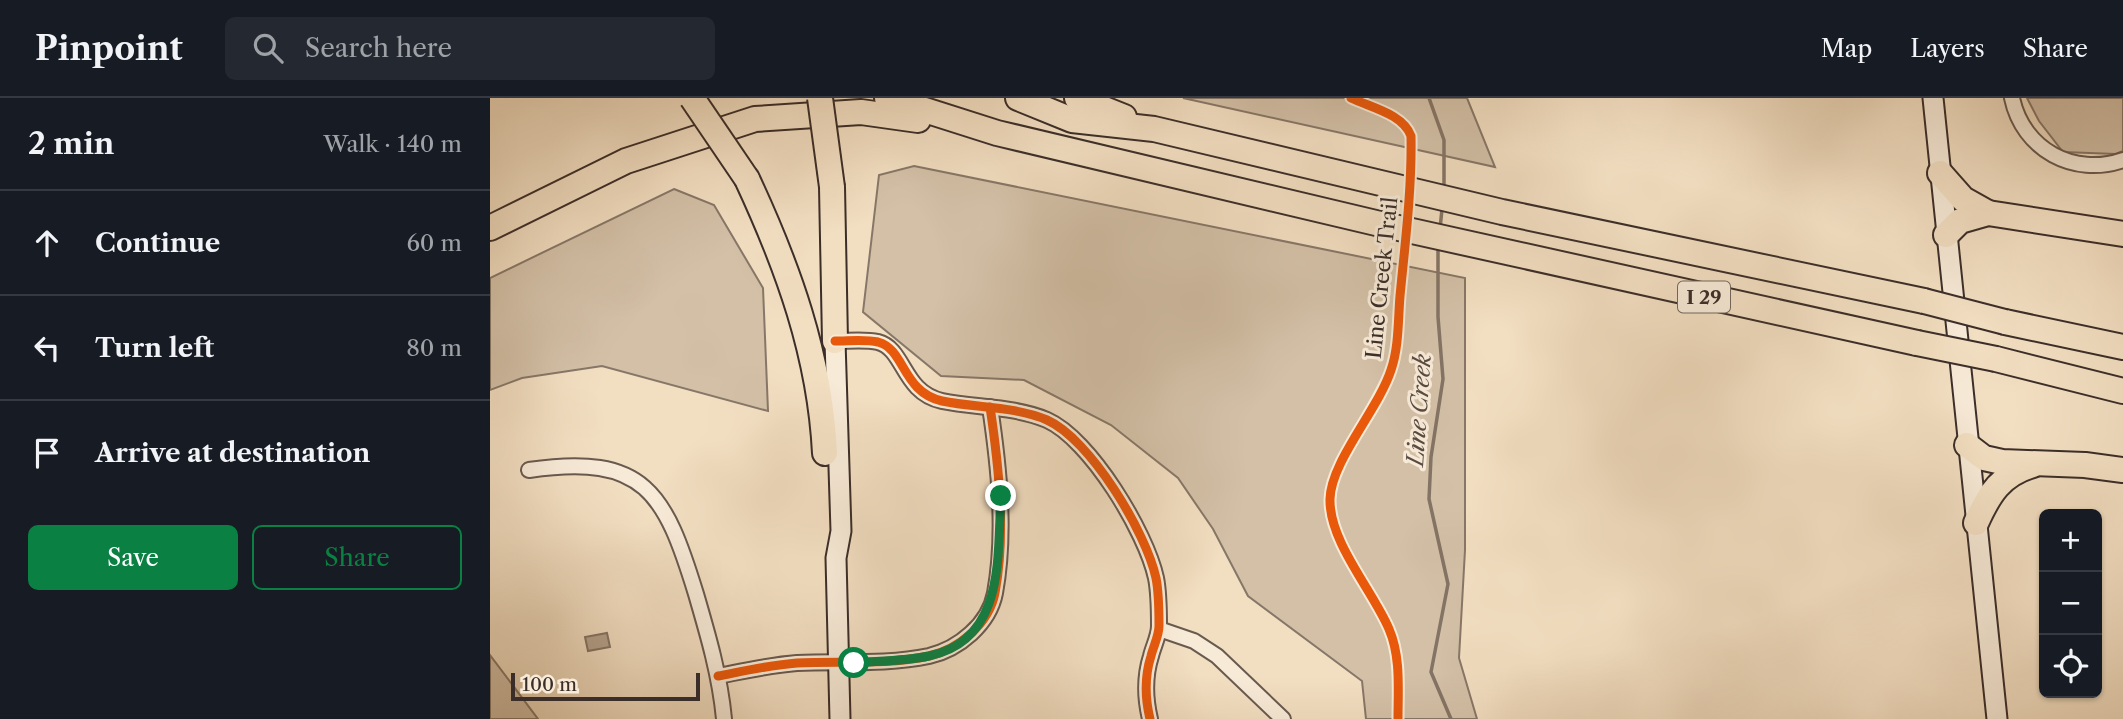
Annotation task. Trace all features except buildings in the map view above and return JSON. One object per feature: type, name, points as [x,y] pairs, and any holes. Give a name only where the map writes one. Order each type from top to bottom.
[{"type":"highway","points":[[692,98],[747,180],[797,296],[811,356],[825,453]]},
{"type":"highway","points":[[820,98],[832,187],[835,341]]},
{"type":"highway","name":"I 29","points":[[887,98],[997,133],[1376,223],[1996,359],[2123,391]]},
{"type":"highway","points":[[1018,98],[1072,120],[1154,129]]},
{"type":"highway","name":"I 29","points":[[1077,98],[1154,129],[1387,186],[1924,301],[2005,322],[2123,347]]},
{"type":"highway","points":[[490,228],[626,161],[755,119],[861,112],[997,133]]},
{"type":"highway","points":[[1940,173],[1963,199],[1988,213],[2123,234]]},
{"type":"highway","points":[[1946,235],[1960,221],[1988,213]]},
{"type":"highway","points":[[1967,445],[1984,458],[2034,465],[2085,465],[2123,470]]},
{"type":"highway","points":[[1976,523],[1987,498],[1998,484],[2019,469],[2034,465]]},
{"type":"main road","points":[[1933,98],[1997,719]]},
{"type":"main road","points":[[835,341],[841,531],[836,558],[840,719]]},
{"type":"main road","points":[[825,453],[829,530],[836,558]]},
{"type":"street","points":[[2012,98],[2027,132],[2057,158],[2086,166],[2123,160]]},
{"type":"street","points":[[835,341],[878,342],[889,348],[912,385],[925,395],[941,401],[990,407],[1047,420],[1084,446],[1119,498],[1145,547],[1156,579],[1159,629],[1149,660],[1145,698],[1150,719]]},
{"type":"street","points":[[718,676],[797,663],[839,664],[930,656],[954,647],[969,636],[987,612],[995,594],[1001,496],[990,407]]},
{"type":"street","points":[[529,470],[564,465],[595,466],[624,476],[653,495],[677,533],[718,676],[724,719]]},
{"type":"street","points":[[1159,629],[1194,641],[1217,656],[1283,719]]},
{"type":"shaded area","points":[[1183,98],[1467,98],[1495,167]]},
{"type":"shaded area","points":[[2027,98],[2123,98],[2123,151],[2116,154],[2063,152],[2039,121]]},
{"type":"shaded area","points":[[914,166],[1465,278],[1465,550],[1459,658],[1477,719],[1366,719],[1362,681],[1248,596],[1213,529],[1178,478],[1111,425],[1024,380],[941,376],[863,312],[879,175]]},
{"type":"shaded area","points":[[674,189],[714,205],[763,288],[768,411],[602,366],[522,378],[490,390],[490,278]]},
{"type":"shaded area","points":[[607,633],[610,647],[588,651],[585,637]]},
{"type":"shaded area","points":[[490,655],[538,719],[490,719]]},
{"type":"waterway","name":"Line Creek","points":[[1429,98],[1444,140],[1444,187]]},
{"type":"waterway","name":"Line Creek","points":[[1440,229],[1442,209]]},
{"type":"waterway","name":"Line Creek","points":[[1438,247],[1438,317],[1443,379],[1431,457],[1429,499],[1448,584],[1431,672],[1451,719]]},
{"type":"cycle path","name":"Line Creek Trail","points":[[1351,98],[1394,117],[1407,128],[1411,136],[1408,216],[1394,361],[1385,385],[1338,468],[1330,499],[1332,515],[1344,549],[1382,614],[1393,640],[1398,673],[1398,719]]},
{"type":"cycle path","points":[[835,341],[873,341],[887,346],[919,389],[942,401],[1021,412],[1047,420],[1064,430],[1098,466],[1141,537],[1156,578],[1159,630],[1146,680],[1150,719]]},
{"type":"cycle path","points":[[718,676],[797,663],[913,659],[940,653],[971,633],[992,604],[1000,547],[1000,500],[990,407]]},
{"type":"route","points":[[854,663],[930,656],[954,647],[969,636],[987,612],[995,594],[1001,496]]}]
